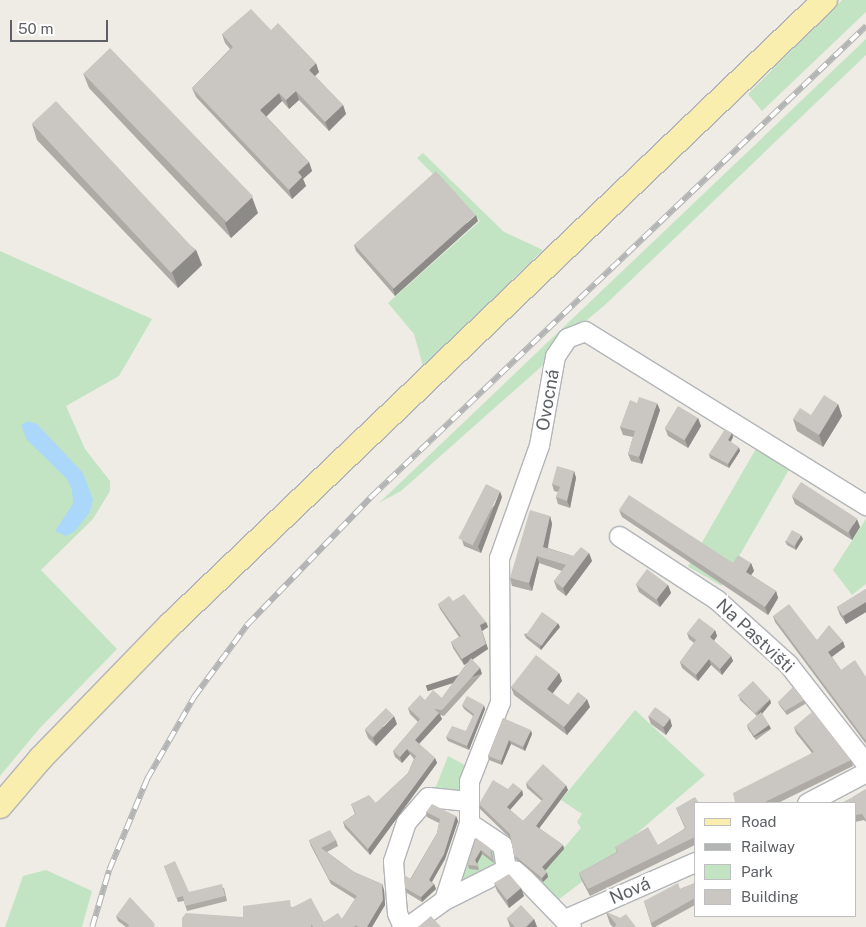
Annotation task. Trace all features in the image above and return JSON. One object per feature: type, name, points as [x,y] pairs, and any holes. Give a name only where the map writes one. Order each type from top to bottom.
[{"type":"main road","points":[[0,806],[59,738],[171,624],[825,0]]},
{"type":"street","name":"Ovocná","points":[[469,823],[468,802],[471,774],[500,702],[499,558],[539,445],[555,356],[575,332],[585,331],[866,505]]},
{"type":"street","name":"Na Pastvišti","points":[[619,536],[717,600],[788,664],[866,764]]},
{"type":"street","points":[[809,802],[866,772]]},
{"type":"street","points":[[403,927],[397,914],[393,861],[406,822],[428,797],[468,802]]},
{"type":"street","points":[[444,900],[469,823],[502,845],[506,869]]},
{"type":"street","name":"Nová","points":[[568,923],[694,862]]},
{"type":"street","points":[[408,927],[444,900],[506,869],[517,872],[568,923]]},
{"type":"green space","points":[[842,0],[866,0],[866,12],[762,111],[748,94]]},
{"type":"green space","points":[[866,39],[866,55],[605,305],[552,349],[551,358],[401,491],[379,503]]},
{"type":"green space","points":[[423,153],[504,232],[543,250],[423,366],[414,334],[388,303],[480,221],[417,158]]},
{"type":"green space","points":[[0,251],[152,319],[119,376],[66,406],[85,449],[110,481],[110,491],[93,519],[41,570],[117,649],[39,729],[0,776]]},
{"type":"green space","points":[[757,447],[791,466],[722,586],[688,567]]},
{"type":"green space","points":[[866,519],[866,584],[852,595],[833,570]]},
{"type":"green space","points":[[635,710],[705,775],[636,834],[629,846],[558,900],[536,880],[581,828],[577,822],[582,814],[561,800]]},
{"type":"green space","points":[[448,756],[465,765],[460,795],[435,789]]},
{"type":"green space","points":[[471,836],[500,849],[500,866],[456,889]]},
{"type":"green space","points":[[46,870],[92,891],[82,927],[5,927],[23,876]]},
{"type":"water","points":[[28,421],[37,424],[83,473],[93,499],[90,512],[75,531],[66,536],[55,531],[73,504],[72,490],[67,479],[27,440],[21,425]]},
{"type":"building","points":[[251,9],[271,30],[278,23],[316,63],[309,70],[343,105],[325,122],[296,91],[286,100],[279,93],[260,110],[309,162],[298,172],[302,177],[289,190],[192,88],[233,47],[222,34]]},
{"type":"building","points":[[110,48],[253,196],[226,222],[83,74]]},
{"type":"building","points":[[56,101],[195,250],[171,273],[32,124]]},
{"type":"building","points":[[436,171],[475,215],[394,288],[354,245]]},
{"type":"building","points":[[824,395],[838,404],[819,435],[793,419],[800,408],[811,415]]},
{"type":"building","points":[[639,397],[657,403],[639,457],[628,454],[635,431],[620,427],[630,400],[637,403]]},
{"type":"building","points":[[678,406],[698,418],[684,440],[665,428]]},
{"type":"building","points":[[725,429],[732,433],[728,440],[739,447],[728,464],[709,454]]},
{"type":"building","points":[[557,466],[574,471],[567,501],[556,497],[560,487],[552,484]]},
{"type":"building","points":[[801,482],[857,518],[848,533],[792,496]]},
{"type":"building","points":[[486,484],[500,491],[473,546],[458,538]]},
{"type":"building","points":[[629,495],[733,563],[738,555],[751,563],[746,572],[776,591],[765,607],[619,510]]},
{"type":"building","points":[[530,510],[550,516],[543,547],[573,556],[581,547],[589,553],[563,588],[554,581],[566,565],[537,556],[529,583],[510,578]]},
{"type":"building","points":[[792,530],[801,535],[794,546],[786,541]]},
{"type":"building","points":[[647,569],[668,585],[656,600],[636,584]]},
{"type":"building","points":[[866,589],[866,602],[843,616],[837,607]]},
{"type":"building","points":[[464,594],[486,622],[480,625],[486,644],[462,659],[451,642],[461,636],[438,604],[449,596],[453,601]]},
{"type":"building","points":[[789,604],[817,640],[829,625],[843,641],[828,652],[841,670],[855,660],[866,677],[866,741],[773,616]]},
{"type":"building","points":[[542,612],[558,623],[542,646],[526,635]]},
{"type":"building","points":[[699,618],[715,630],[710,637],[731,656],[720,669],[709,659],[696,675],[680,662],[696,640],[687,633]]},
{"type":"building","points":[[536,655],[559,673],[547,689],[568,705],[578,692],[587,699],[564,727],[511,687]]},
{"type":"building","points":[[471,658],[480,668],[442,710],[434,709],[439,713],[415,740],[435,758],[368,849],[343,822],[356,814],[351,804],[369,795],[376,803],[408,773],[416,756],[407,749],[400,757],[393,751],[420,719],[408,708],[420,695],[425,700],[433,690],[442,698]]},
{"type":"building","points":[[753,681],[770,699],[755,714],[738,695]]},
{"type":"building","points":[[793,687],[804,700],[785,711],[778,702]]},
{"type":"building","points":[[467,696],[484,705],[467,746],[446,737],[452,726],[466,731],[474,714],[462,705]]},
{"type":"building","points":[[655,707],[670,718],[664,727],[649,716]]},
{"type":"building","points":[[386,708],[394,716],[373,737],[365,729]]},
{"type":"building","points":[[813,711],[851,760],[765,802],[735,802],[733,793],[814,752],[794,727]]},
{"type":"building","points":[[761,712],[769,725],[754,736],[747,725]]},
{"type":"building","points":[[503,718],[531,730],[523,747],[509,740],[501,761],[488,756]]},
{"type":"building","points":[[543,764],[566,785],[536,826],[563,845],[542,867],[547,872],[542,878],[514,855],[510,834],[479,804],[493,780],[508,789],[513,783],[522,790],[507,807],[523,821],[543,799],[526,783]]},
{"type":"building","points":[[866,789],[866,820],[862,814],[856,815],[856,802],[843,802]]},
{"type":"building","points":[[695,797],[698,802],[694,802],[694,837],[588,889],[579,873],[618,852],[615,847],[648,827],[658,845],[686,828],[676,808]]},
{"type":"building","points":[[432,804],[456,816],[444,854],[429,880],[434,884],[421,897],[405,888],[404,875],[411,879],[437,833],[440,819],[426,812]]},
{"type":"building","points":[[330,830],[336,840],[321,848],[354,872],[382,884],[383,900],[367,927],[358,927],[356,925],[354,927],[313,927],[311,924],[311,927],[182,927],[182,918],[186,913],[243,917],[243,906],[290,900],[291,908],[311,898],[324,922],[338,913],[342,919],[357,896],[329,879],[309,840]]},
{"type":"building","points":[[476,838],[490,848],[492,859],[481,850],[475,860],[478,866],[468,865]]},
{"type":"building","points":[[175,861],[189,892],[222,884],[225,896],[185,906],[183,896],[176,898],[164,866]]},
{"type":"building","points":[[509,874],[521,888],[507,900],[494,883]]},
{"type":"building","points":[[678,883],[680,889],[694,883],[694,899],[651,923],[644,901]]},
{"type":"building","points":[[130,897],[155,924],[153,927],[128,927],[129,925],[116,916]]},
{"type":"building","points":[[521,905],[534,919],[526,927],[515,927],[507,918]]},
{"type":"building","points":[[606,912],[620,918],[626,914],[636,927],[615,927],[616,924]]},
{"type":"building","points":[[431,916],[441,927],[418,927]]},
{"type":"railway","points":[[92,927],[109,870],[147,779],[194,697],[247,625],[372,496],[866,26]]}]
